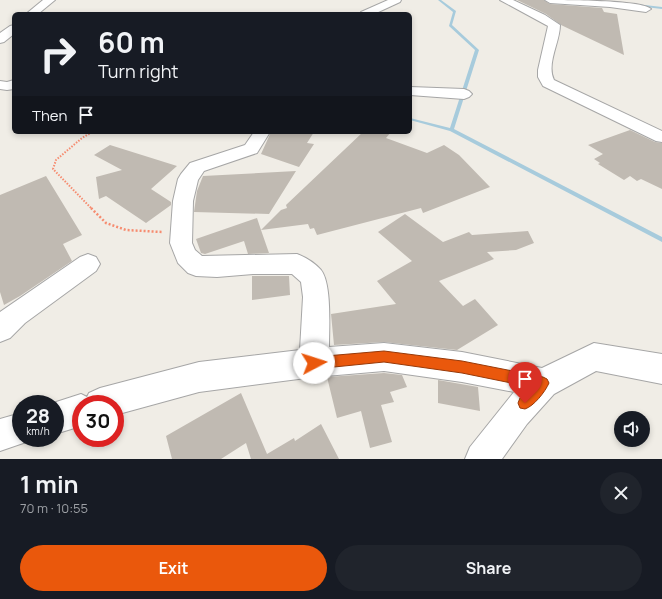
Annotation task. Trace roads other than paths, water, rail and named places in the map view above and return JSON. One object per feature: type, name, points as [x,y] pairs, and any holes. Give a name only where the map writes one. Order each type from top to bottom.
[{"type":"street","points":[[34,12],[50,0]]},
{"type":"street","points":[[369,12],[396,0]]},
{"type":"street","points":[[505,0],[554,25],[549,55],[544,70],[548,83],[662,137]]},
{"type":"street","points":[[550,0],[610,4],[646,9]]},
{"type":"street","points":[[12,30],[0,40],[12,45]]},
{"type":"street","points":[[0,85],[7,86],[12,85]]},
{"type":"street","points":[[412,91],[464,94]]},
{"type":"street","points":[[261,134],[251,149],[197,167],[188,179],[183,201],[181,243],[186,256],[196,266],[217,267],[253,264],[297,264],[312,277],[316,297],[314,363]]},
{"type":"street","points":[[0,329],[88,264]]},
{"type":"street","points":[[124,397],[199,377],[384,356],[462,367],[543,383]]},
{"type":"street","points":[[482,459],[516,413],[543,383],[594,357],[662,369]]},
{"type":"street","points":[[0,434],[12,431]]},
{"type":"waterway","points":[[439,0],[455,12],[450,25],[477,50],[452,130]]},
{"type":"waterway","points":[[586,0],[604,2]]},
{"type":"waterway","points":[[637,5],[662,8]]},
{"type":"waterway","points":[[412,120],[452,130]]},
{"type":"waterway","points":[[452,130],[662,240]]}]
